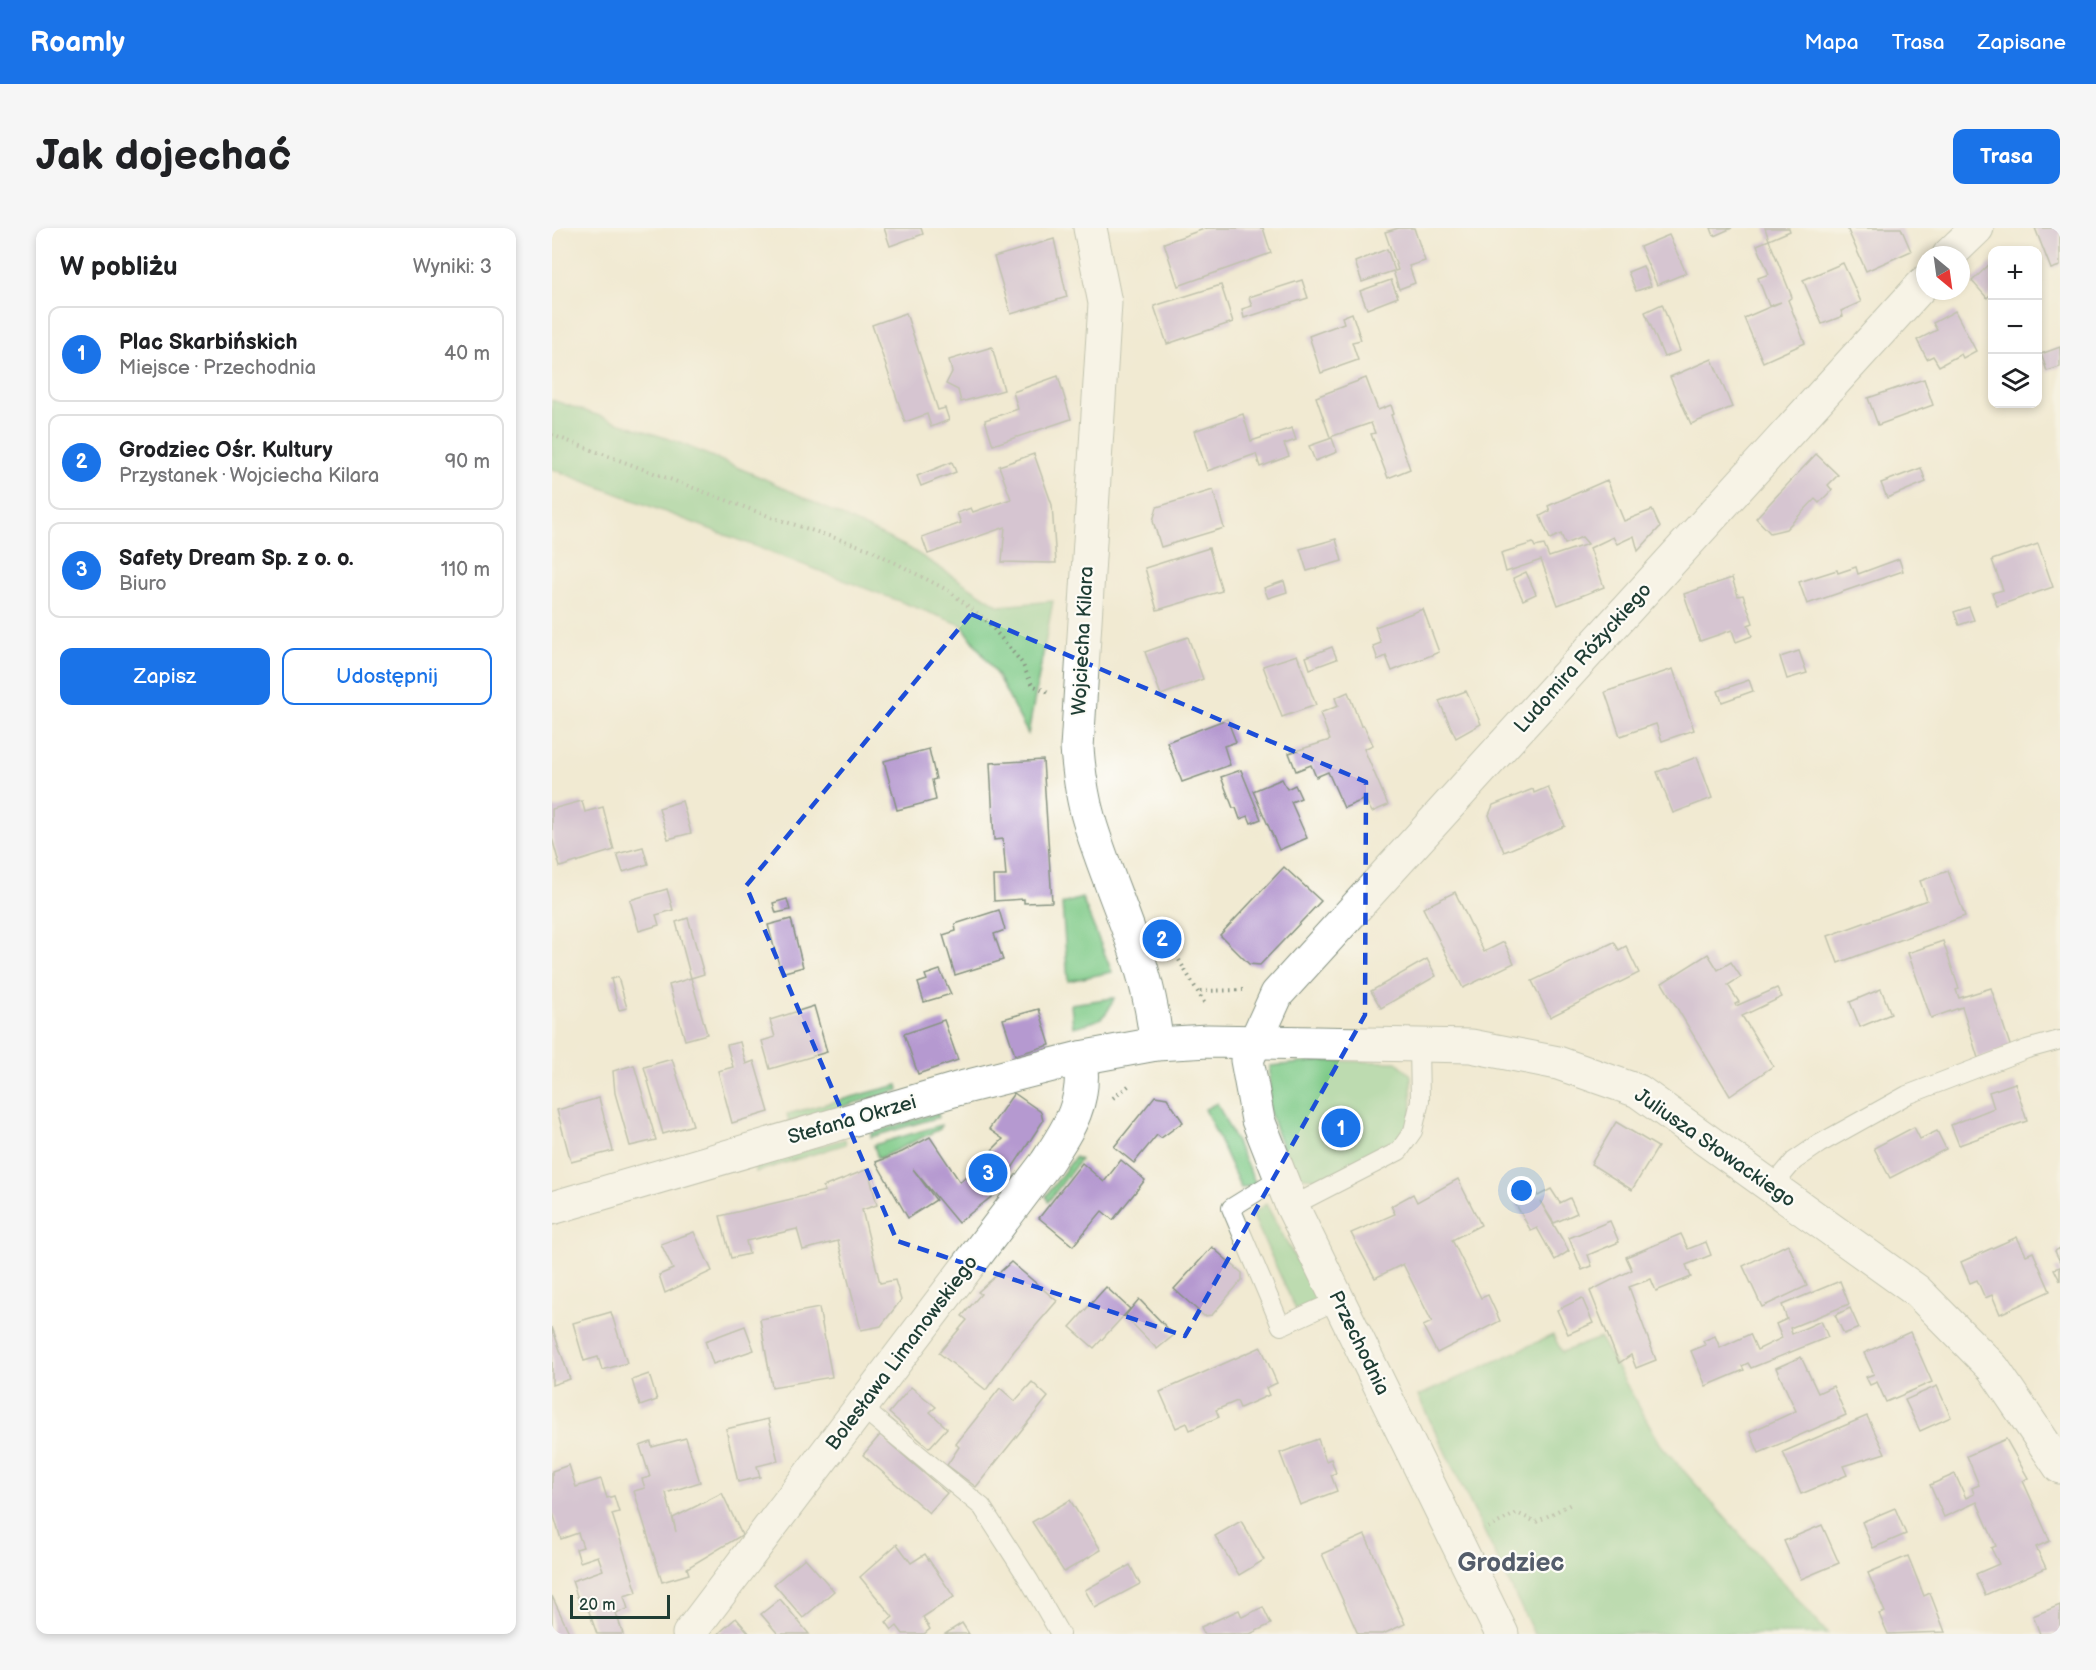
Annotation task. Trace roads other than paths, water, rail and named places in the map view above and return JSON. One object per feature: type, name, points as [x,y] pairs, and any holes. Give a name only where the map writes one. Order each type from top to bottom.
[{"type":"street","name":"Wojciecha Kilara","points":[[1090,228],[1105,303],[1078,699],[1077,748],[1080,783],[1089,820],[1150,995],[1156,1044]]},
{"type":"street","points":[[1958,246],[1977,228]]},
{"type":"street","name":"Ludomira Różyckiego","points":[[1253,1042],[1277,994],[1916,292]]},
{"type":"street","name":"Juliusza Słowackiego","points":[[1156,1044],[1253,1042],[1471,1046],[1548,1061],[1638,1091],[1917,1291],[1993,1368],[2060,1467]]},
{"type":"street","name":"Przechodnia","points":[[1253,1042],[1247,1060],[1250,1090],[1258,1119],[1287,1192],[1502,1634]]},
{"type":"street","name":"Stefana Okrzei","points":[[552,1208],[957,1089],[1080,1058],[1156,1044]]},
{"type":"street","name":"Bolesława Limanowskiego","points":[[689,1634],[1046,1163],[1067,1131],[1084,1081],[1080,1058]]},
{"type":"lane","points":[[1772,1187],[1794,1161],[1819,1144],[1907,1095],[2026,1050],[2060,1040]]},
{"type":"lane","points":[[1338,1299],[1281,1326],[1231,1208],[1287,1192],[1399,1151],[1413,1131],[1420,1101],[1419,1046]]},
{"type":"lane","points":[[861,1407],[982,1507],[1029,1580],[1060,1634]]},
{"type":"place","name":"Grodziec Ośr. Kultury","points":[[1162,939]]},
{"type":"place","name":"Plac Skarbińskich","points":[[1341,1128]]},
{"type":"place","name":"Safety Dream Sp. z o. o.","points":[[988,1173]]},
{"type":"district","name":"Grodziec","points":[[1511,1563]]}]
